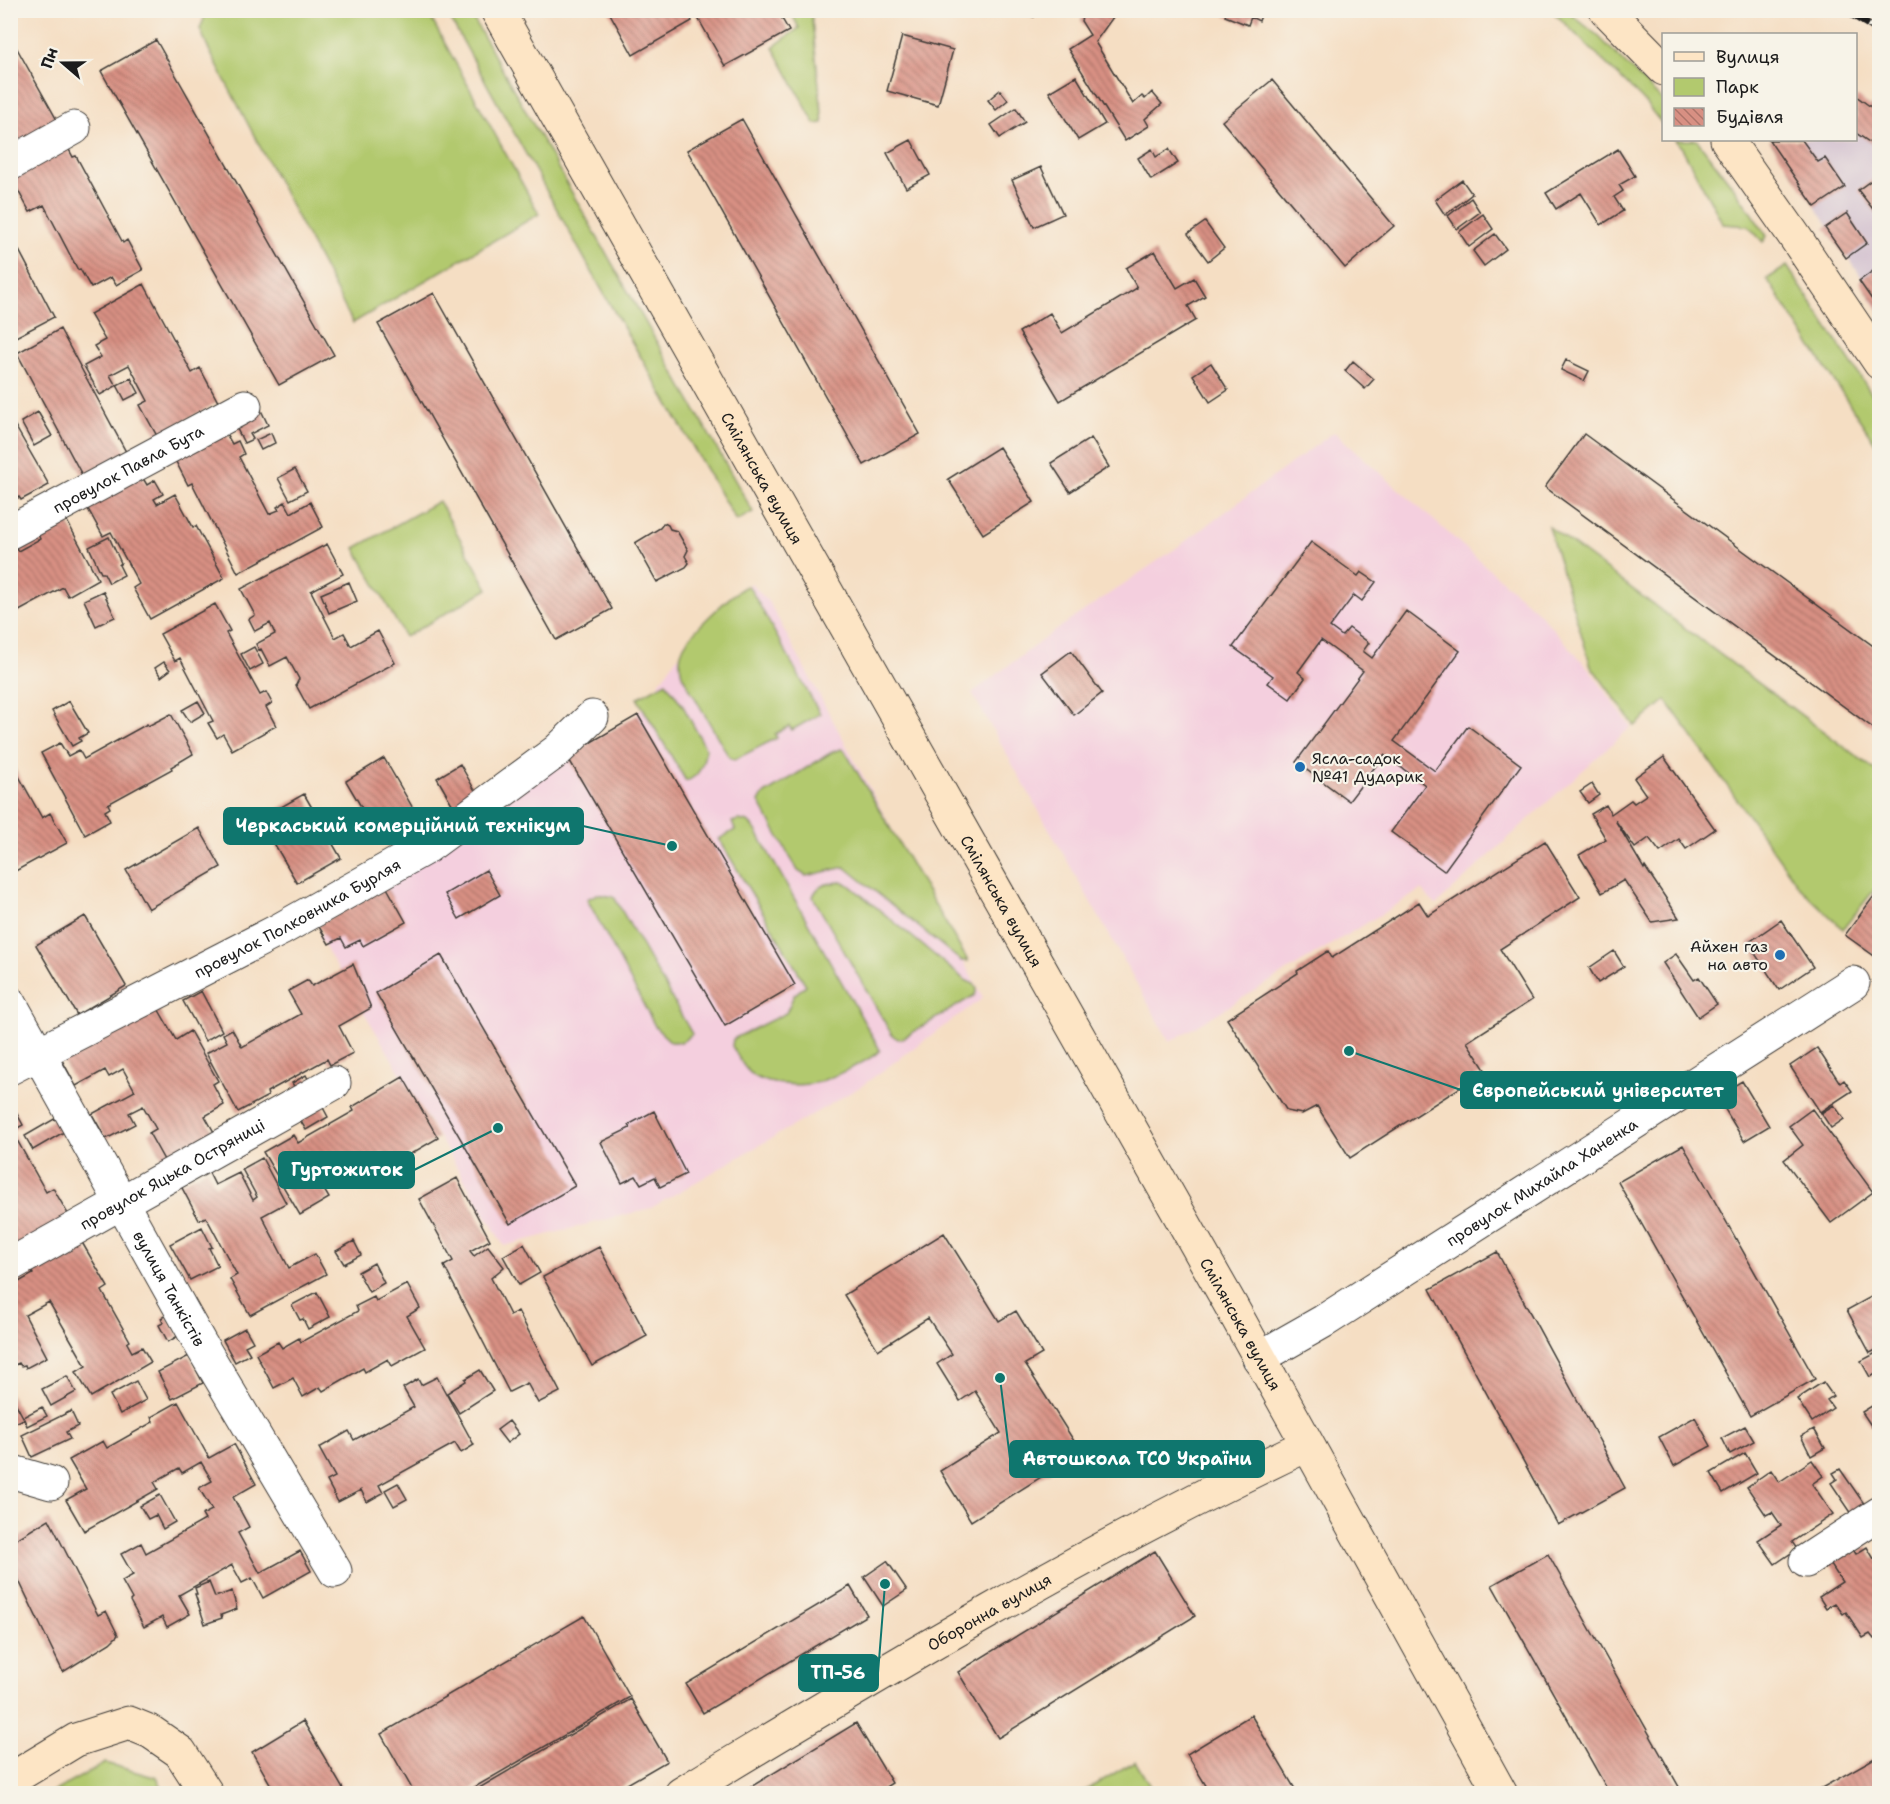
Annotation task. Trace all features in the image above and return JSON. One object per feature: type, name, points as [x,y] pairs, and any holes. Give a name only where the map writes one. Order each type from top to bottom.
[{"type":"main road","name":"Смілянська вулиця","points":[[497,10],[1357,1530],[1502,1794]]},
{"type":"main road","points":[[1606,10],[1662,67]]},
{"type":"main road","points":[[1728,141],[1880,363]]},
{"type":"main road","name":"Оборонна вулиця","points":[[681,1794],[950,1632],[1150,1524],[1307,1445]]},
{"type":"main road","points":[[10,1780],[76,1740],[129,1723],[151,1732],[180,1752],[207,1794]]},
{"type":"street","points":[[10,164],[74,128]]},
{"type":"street","name":"провулок Павла Бута","points":[[10,532],[245,406]]},
{"type":"street","name":"провулок Полковника Бурляя","points":[[10,1068],[281,929],[427,848],[557,751],[592,717]]},
{"type":"street","name":"провулок Михайла Ханенка","points":[[1259,1358],[1334,1315],[1853,983]]},
{"type":"street","name":"вулиця Танкістів","points":[[10,1003],[120,1204],[335,1571]]},
{"type":"street","name":"провулок Яцька Остряниці","points":[[10,1264],[334,1083]]},
{"type":"street","points":[[10,1471],[51,1483]]},
{"type":"street","points":[[1806,1561],[1880,1513]]},
{"type":"shaded area","points":[[1879,95],[1879,311],[1859,281],[1862,278],[1825,228],[1828,225],[1770,141],[1857,141],[1857,97],[1871,107]]},
{"type":"shaded area","name":"Ясла-садок №41 Дударик","points":[[1334,432],[1540,614],[1590,670],[1631,727],[1436,905],[1421,890],[1170,1042],[972,693],[1053,632],[1175,549]]},
{"type":"shaded area","points":[[751,583],[770,604],[983,998],[860,1087],[651,1208],[504,1246],[319,937],[567,756],[637,715],[675,660]]},
{"type":"green space","points":[[207,11],[427,11],[539,214],[353,323],[210,52],[200,29]]},
{"type":"green space","points":[[446,11],[469,11],[753,512],[736,521],[607,299]]},
{"type":"green space","points":[[790,11],[811,11],[823,123],[815,124],[773,47],[799,28]]},
{"type":"green space","points":[[1548,11],[1567,11],[1597,35],[1662,100],[1662,124],[1642,99],[1554,13]]},
{"type":"green space","points":[[1676,141],[1698,141],[1767,236],[1763,242],[1748,226],[1723,224],[1682,148]]},
{"type":"green space","points":[[1787,266],[1879,405],[1879,449],[1767,279]]},
{"type":"green space","points":[[439,501],[488,589],[405,637],[355,548]]},
{"type":"green space","points":[[1548,526],[1879,773],[1879,884],[1843,929],[1800,888],[1666,700],[1635,726],[1591,666]]},
{"type":"green space","points":[[747,586],[820,714],[792,730],[789,726],[775,734],[777,738],[734,760],[729,757],[682,675],[680,658],[687,642],[702,624],[722,604]]},
{"type":"green space","points":[[666,682],[683,706],[706,749],[698,772],[686,781],[637,698]]},
{"type":"green space","points":[[841,749],[845,751],[968,961],[961,961],[845,867],[806,876],[798,871],[759,802],[763,795],[832,752]]},
{"type":"green space","points":[[739,820],[748,822],[755,829],[880,1050],[857,1065],[815,1083],[783,1084],[758,1078],[746,1069],[732,1046],[733,1039],[786,1013],[794,995],[806,985],[719,839],[735,830],[732,822]]},
{"type":"green space","points":[[841,882],[849,885],[965,980],[974,984],[977,989],[975,995],[903,1038],[898,1039],[892,1035],[813,897],[820,887]]},
{"type":"green space","points":[[597,894],[614,897],[692,1034],[682,1042],[671,1042],[656,1028],[587,899]]},
{"type":"green space","points":[[1135,1761],[1154,1793],[1081,1793]]},
{"type":"green space","points":[[105,1763],[157,1778],[165,1793],[51,1793]]},
{"type":"building","points":[[608,10],[777,10],[789,31],[725,66],[694,11],[688,14],[692,21],[633,55]]},
{"type":"building","points":[[1012,10],[1036,10],[1034,17]]},
{"type":"building","points":[[1084,10],[1112,10],[1116,13],[1095,42],[1133,104],[1142,96],[1145,99],[1152,92],[1162,104],[1145,119],[1149,126],[1125,141],[1068,49],[1090,35],[1081,21]]},
{"type":"building","points":[[1227,10],[1263,10],[1259,21],[1251,17],[1248,25],[1225,16]]},
{"type":"building","points":[[10,36],[58,122],[10,148]]},
{"type":"building","points":[[902,36],[953,50],[938,105],[887,91]]},
{"type":"building","points":[[156,40],[334,355],[279,385],[101,71]]},
{"type":"building","points":[[1076,76],[1105,124],[1078,140],[1049,92]]},
{"type":"building","points":[[1272,80],[1394,226],[1345,268],[1222,121]]},
{"type":"building","points":[[1000,90],[1008,100],[996,110],[988,100]]},
{"type":"building","points":[[1880,95],[1880,146],[1878,148],[1857,134],[1857,97],[1871,107]]},
{"type":"building","points":[[1016,108],[1025,122],[1000,138],[991,125]]},
{"type":"building","points":[[742,119],[920,434],[864,465],[687,150]]},
{"type":"building","points":[[911,140],[930,175],[906,188],[887,153]]},
{"type":"building","points":[[1770,141],[1803,141],[1818,162],[1825,158],[1845,187],[1815,207]]},
{"type":"building","points":[[66,144],[73,157],[76,156],[123,243],[127,240],[143,270],[116,285],[111,277],[91,288],[80,269],[78,270],[44,205],[30,212],[10,176]]},
{"type":"building","points":[[1152,149],[1156,157],[1169,149],[1178,163],[1151,180],[1138,158]]},
{"type":"building","points":[[1618,149],[1635,176],[1619,185],[1623,191],[1614,197],[1623,211],[1601,225],[1581,193],[1556,209],[1546,193]]},
{"type":"building","points":[[1041,167],[1063,214],[1034,227],[1012,180]]},
{"type":"building","points":[[1880,174],[1880,218],[1858,190]]},
{"type":"building","points":[[1462,180],[1472,194],[1445,215],[1435,200]]},
{"type":"building","points":[[1471,198],[1480,212],[1457,229],[1448,216]]},
{"type":"building","points":[[1847,213],[1867,243],[1846,258],[1825,228]]},
{"type":"building","points":[[1483,214],[1493,229],[1469,247],[1459,232]]},
{"type":"building","points":[[1205,222],[1224,248],[1208,261],[1188,234]]},
{"type":"building","points":[[10,233],[54,317],[10,340]]},
{"type":"building","points":[[1495,234],[1506,249],[1484,266],[1473,251]]},
{"type":"building","points":[[1155,251],[1177,288],[1194,278],[1205,296],[1188,306],[1196,320],[1060,401],[1019,332],[1050,313],[1062,333],[1137,288],[1126,268]]},
{"type":"building","points":[[1880,266],[1880,311],[1859,281]]},
{"type":"building","points":[[144,284],[192,373],[200,368],[218,402],[157,436],[140,405],[148,401],[129,365],[110,375],[116,386],[100,395],[84,366],[101,357],[94,346],[105,340],[90,314]]},
{"type":"building","points":[[434,293],[612,609],[556,640],[378,324]]},
{"type":"building","points":[[60,329],[126,452],[82,475],[17,353]]},
{"type":"building","points":[[1566,360],[1589,371],[1584,381],[1561,370]]},
{"type":"building","points":[[1353,361],[1374,379],[1365,389],[1345,371]]},
{"type":"building","points":[[1211,363],[1228,390],[1210,402],[1193,375]]},
{"type":"building","points":[[131,378],[139,393],[125,400],[117,385]]},
{"type":"building","points":[[260,408],[268,425],[250,434],[253,439],[244,443],[233,421]]},
{"type":"building","points":[[38,412],[52,436],[34,446],[21,422]]},
{"type":"building","points":[[10,417],[49,485],[21,500],[19,497],[10,501]]},
{"type":"building","points":[[221,425],[232,444],[238,441],[244,454],[239,457],[269,514],[279,510],[277,507],[285,502],[291,513],[310,502],[323,527],[238,573],[192,483],[188,485],[171,452]]},
{"type":"building","points":[[271,433],[275,443],[261,450],[256,440]]},
{"type":"building","points":[[1584,434],[1880,651],[1880,733],[1545,487]]},
{"type":"building","points":[[1091,438],[1109,467],[1070,492],[1051,463]]},
{"type":"building","points":[[999,447],[1034,502],[983,534],[948,479]]},
{"type":"building","points":[[295,469],[307,491],[290,500],[278,478]]},
{"type":"building","points":[[138,470],[147,485],[155,480],[163,494],[154,499],[157,504],[175,494],[193,527],[196,526],[224,578],[150,619],[133,588],[139,584],[111,532],[103,536],[83,500]]},
{"type":"building","points":[[66,519],[98,579],[68,596],[63,587],[10,616],[10,539],[18,551],[40,539],[38,534]]},
{"type":"building","points":[[664,523],[670,529],[677,531],[688,550],[685,556],[689,563],[686,567],[657,582],[635,543],[660,528]]},
{"type":"building","points":[[109,537],[124,575],[109,583],[104,573],[101,573],[89,547]]},
{"type":"building","points":[[1311,542],[1358,576],[1361,572],[1376,582],[1362,601],[1354,595],[1330,627],[1342,636],[1349,628],[1369,643],[1363,651],[1372,658],[1406,611],[1460,651],[1394,741],[1435,771],[1468,726],[1521,765],[1444,871],[1391,832],[1425,785],[1384,755],[1349,801],[1296,762],[1363,671],[1321,640],[1298,672],[1305,678],[1290,699],[1268,683],[1273,676],[1233,647]]},
{"type":"building","points":[[327,544],[343,574],[311,591],[335,638],[344,633],[351,646],[378,631],[395,663],[309,709],[296,685],[299,679],[287,657],[270,666],[261,649],[259,650],[256,644],[275,634],[270,623],[255,631],[249,619],[255,615],[241,589]]},
{"type":"building","points":[[349,582],[357,601],[329,613],[321,594]]},
{"type":"building","points":[[103,591],[115,617],[96,626],[84,600]]},
{"type":"building","points":[[215,604],[230,631],[226,633],[260,695],[266,692],[272,703],[266,707],[276,726],[232,750],[223,734],[217,738],[208,723],[213,721],[180,658],[175,661],[160,634]]},
{"type":"building","points":[[254,647],[263,664],[250,671],[241,654]]},
{"type":"building","points":[[1071,651],[1102,693],[1074,715],[1042,673]]},
{"type":"building","points":[[164,662],[170,670],[161,677],[155,668]]},
{"type":"building","points":[[69,701],[88,733],[72,746],[52,711]]},
{"type":"building","points":[[198,701],[205,713],[190,722],[182,710]]},
{"type":"building","points":[[171,714],[193,754],[171,767],[172,769],[108,804],[110,808],[105,811],[110,821],[85,835],[41,753],[60,743],[68,756],[79,750],[84,759],[147,724],[148,726]]},
{"type":"building","points":[[638,715],[795,985],[725,1026],[567,756]]},
{"type":"building","points":[[1664,757],[1715,829],[1686,849],[1679,839],[1660,852],[1649,838],[1635,848],[1615,820],[1644,869],[1645,867],[1679,918],[1652,922],[1624,880],[1602,893],[1579,855],[1606,839],[1591,814],[1606,805],[1611,814],[1631,800],[1634,803],[1646,795],[1634,778]]},
{"type":"building","points":[[384,758],[418,817],[380,839],[346,781]]},
{"type":"building","points":[[10,760],[42,818],[50,813],[67,843],[10,874]]},
{"type":"building","points":[[460,764],[482,803],[459,816],[437,778]]},
{"type":"building","points":[[1592,784],[1599,795],[1588,803],[1580,792]]},
{"type":"building","points":[[304,794],[341,858],[297,883],[260,819]]},
{"type":"building","points":[[199,828],[221,867],[148,909],[126,870]]},
{"type":"building","points":[[1545,841],[1580,897],[1500,949],[1532,1000],[1467,1042],[1486,1071],[1350,1158],[1317,1106],[1302,1114],[1287,1111],[1227,1019],[1328,951],[1332,958],[1419,902],[1428,916]]},
{"type":"building","points":[[486,870],[500,895],[459,919],[445,894]]},
{"type":"building","points":[[386,886],[406,922],[363,946],[360,940],[346,947],[341,938],[329,944],[318,925]]},
{"type":"building","points":[[1880,888],[1880,960],[1845,935]]},
{"type":"building","points":[[85,916],[126,986],[77,1015],[36,945]]},
{"type":"building","name":"Айхен газ на авто","points":[[1781,920],[1813,967],[1779,990],[1748,943]]},
{"type":"building","points":[[1614,951],[1624,967],[1598,983],[1589,968]]},
{"type":"building","points":[[1676,954],[1694,980],[1699,977],[1717,1004],[1698,1017],[1663,963]]},
{"type":"building","points":[[441,955],[575,1186],[510,1224],[376,993]]},
{"type":"building","points":[[353,964],[371,1008],[339,1026],[353,1053],[330,1065],[327,1059],[267,1092],[268,1096],[238,1112],[206,1053],[227,1042],[223,1034],[232,1029],[242,1047],[301,1014],[288,991],[308,980],[312,986]]},
{"type":"building","points":[[201,991],[222,1031],[205,1041],[183,1001]]},
{"type":"building","points":[[156,1005],[176,1040],[190,1031],[218,1081],[213,1084],[224,1105],[205,1116],[219,1141],[169,1169],[149,1133],[156,1129],[143,1106],[129,1113],[135,1124],[106,1139],[92,1114],[135,1091],[123,1069],[109,1077],[105,1070],[76,1086],[62,1060]]},
{"type":"building","points":[[1817,1048],[1840,1083],[1844,1080],[1852,1091],[1820,1112],[1790,1066]]},
{"type":"building","points":[[306,1075],[314,1090],[297,1091],[292,1083]]},
{"type":"building","points":[[403,1077],[438,1138],[390,1166],[383,1153],[323,1188],[329,1198],[300,1215],[263,1152],[293,1135],[298,1143],[354,1111],[352,1107]]},
{"type":"building","points":[[1742,1081],[1769,1126],[1744,1141],[1717,1096]]},
{"type":"building","points":[[10,1101],[23,1125],[12,1131],[46,1192],[53,1188],[72,1221],[18,1252],[10,1239]]},
{"type":"building","points":[[320,1102],[328,1117],[306,1130],[297,1115]]},
{"type":"building","points":[[1834,1105],[1844,1119],[1831,1128],[1821,1113]]},
{"type":"building","points":[[1812,1109],[1873,1192],[1831,1223],[1784,1160],[1803,1145],[1789,1126]]},
{"type":"building","points":[[654,1111],[686,1174],[660,1187],[655,1177],[641,1184],[636,1176],[622,1183],[601,1142],[630,1128],[628,1125]]},
{"type":"building","points":[[56,1118],[64,1132],[33,1150],[25,1136]]},
{"type":"building","points":[[1683,1145],[1815,1379],[1750,1416],[1618,1182]]},
{"type":"building","points":[[262,1158],[286,1203],[262,1216],[289,1268],[315,1254],[326,1274],[250,1315],[230,1279],[237,1275],[206,1217],[199,1220],[180,1184],[207,1169],[215,1185],[239,1173],[253,1200],[257,1197],[242,1169]]},
{"type":"building","points":[[457,1178],[490,1240],[470,1251],[474,1256],[488,1246],[504,1267],[491,1278],[510,1315],[518,1311],[560,1392],[538,1403],[527,1383],[509,1392],[444,1266],[453,1261],[419,1199]]},
{"type":"building","points":[[202,1227],[218,1266],[190,1280],[170,1244]]},
{"type":"building","points":[[944,1233],[999,1321],[1016,1311],[1042,1354],[1025,1364],[1081,1452],[971,1521],[940,1471],[1001,1433],[975,1391],[960,1401],[937,1364],[952,1354],[928,1318],[878,1350],[844,1295]]},
{"type":"building","points":[[80,1239],[108,1287],[102,1291],[130,1341],[127,1343],[132,1352],[142,1347],[151,1362],[91,1397],[76,1372],[86,1366],[49,1302],[25,1315],[47,1357],[26,1368],[25,1365],[21,1366],[19,1363],[10,1367],[10,1300],[15,1297],[10,1287],[33,1274],[30,1268]]},
{"type":"building","points":[[354,1241],[361,1255],[344,1264],[336,1251]]},
{"type":"building","points":[[524,1244],[540,1273],[519,1285],[503,1256]]},
{"type":"building","points":[[599,1247],[647,1336],[592,1366],[543,1277]]},
{"type":"building","points":[[1497,1252],[1625,1488],[1558,1525],[1430,1289]]},
{"type":"building","points":[[374,1263],[384,1283],[369,1292],[358,1272]]},
{"type":"building","points":[[407,1284],[420,1308],[407,1316],[425,1348],[392,1366],[388,1359],[365,1372],[363,1368],[323,1391],[320,1387],[303,1397],[293,1378],[274,1388],[256,1354],[278,1342],[282,1348],[299,1338],[301,1342],[358,1311],[356,1306],[374,1297],[376,1301]]},
{"type":"building","points":[[317,1292],[330,1317],[308,1329],[292,1305]]},
{"type":"building","points":[[1880,1292],[1880,1348],[1870,1353],[1847,1310]]},
{"type":"building","points":[[166,1315],[178,1336],[168,1342],[159,1325],[163,1323],[161,1318]]},
{"type":"building","points":[[245,1328],[253,1342],[245,1346],[250,1354],[235,1362],[223,1340]]},
{"type":"building","points":[[1880,1351],[1880,1372],[1870,1377],[1861,1361]]},
{"type":"building","points":[[189,1356],[203,1383],[172,1399],[158,1372]]},
{"type":"building","points":[[480,1370],[493,1391],[459,1413],[447,1393]]},
{"type":"building","points":[[67,1376],[76,1392],[51,1406],[42,1389]]},
{"type":"building","points":[[437,1377],[474,1445],[461,1453],[455,1443],[379,1485],[383,1493],[367,1502],[361,1490],[338,1502],[327,1481],[335,1477],[319,1448],[349,1431],[354,1440],[414,1407],[403,1388],[418,1379],[421,1385]]},
{"type":"building","points":[[136,1381],[146,1400],[120,1414],[110,1395]]},
{"type":"building","points":[[1823,1382],[1833,1396],[1827,1400],[1833,1408],[1812,1422],[1797,1399]]},
{"type":"building","points":[[10,1393],[23,1417],[42,1407],[47,1416],[27,1426],[24,1419],[10,1425]]},
{"type":"building","points":[[1880,1401],[1880,1439],[1862,1412]]},
{"type":"building","points":[[178,1402],[209,1458],[234,1444],[256,1484],[233,1497],[249,1527],[238,1533],[260,1573],[300,1551],[311,1571],[263,1598],[252,1578],[242,1583],[232,1565],[179,1595],[190,1614],[167,1627],[162,1617],[144,1627],[122,1581],[133,1575],[121,1554],[141,1543],[146,1553],[205,1520],[202,1515],[212,1510],[199,1488],[212,1481],[201,1462],[182,1473],[179,1468],[154,1482],[158,1489],[84,1531],[66,1500],[86,1489],[69,1460],[103,1441],[107,1448],[153,1422],[151,1417]]},
{"type":"building","points":[[71,1411],[78,1426],[66,1432],[70,1439],[32,1457],[22,1435]]},
{"type":"building","points":[[1695,1417],[1711,1446],[1674,1466],[1659,1437]]},
{"type":"building","points":[[509,1421],[519,1434],[507,1443],[497,1430]]},
{"type":"building","points":[[1745,1426],[1754,1441],[1730,1454],[1722,1438]]},
{"type":"building","points":[[1814,1429],[1825,1448],[1811,1456],[1801,1436]]},
{"type":"building","points":[[1745,1453],[1757,1473],[1723,1493],[1711,1473]]},
{"type":"building","points":[[1812,1460],[1823,1476],[1812,1484],[1833,1514],[1792,1542],[1797,1549],[1775,1564],[1758,1540],[1781,1525],[1772,1512],[1766,1515],[1747,1487],[1771,1470],[1779,1482]]},
{"type":"building","points":[[1840,1469],[1867,1508],[1854,1517],[1831,1483],[1837,1479],[1833,1473]]},
{"type":"building","points":[[398,1483],[407,1499],[394,1506],[385,1490]]},
{"type":"building","points":[[160,1495],[175,1522],[163,1529],[156,1515],[148,1519],[140,1506]]},
{"type":"building","points":[[49,1519],[98,1615],[106,1611],[118,1635],[110,1643],[63,1672],[10,1562],[10,1543]]},
{"type":"building","points":[[1851,1547],[1856,1554],[1867,1547],[1874,1559],[1877,1557],[1880,1562],[1880,1636],[1874,1639],[1870,1634],[1863,1638],[1846,1612],[1843,1614],[1835,1603],[1826,1608],[1819,1597],[1842,1582],[1829,1562]]},
{"type":"building","points":[[1155,1551],[1195,1616],[998,1738],[958,1672]]},
{"type":"building","points":[[1548,1554],[1683,1794],[1610,1794],[1492,1585]]},
{"type":"building","points":[[887,1561],[907,1590],[883,1606],[864,1577]]},
{"type":"building","points":[[209,1582],[215,1597],[232,1591],[237,1609],[205,1624],[195,1588]]},
{"type":"building","points":[[850,1586],[867,1615],[703,1713],[686,1684]]},
{"type":"building","points":[[584,1616],[630,1697],[463,1794],[415,1794],[381,1734]]},
{"type":"building","points":[[631,1699],[667,1761],[610,1794],[469,1794]]},
{"type":"building","points":[[1251,1715],[1298,1794],[1211,1794],[1187,1754]]},
{"type":"building","points":[[303,1721],[346,1794],[276,1794],[252,1752]]},
{"type":"building","points":[[856,1723],[892,1783],[875,1794],[739,1794]]},
{"type":"building","points":[[1880,1755],[1880,1794],[1811,1794]]},
{"type":"railway","points":[[1844,10],[1880,32]]},
{"type":"place","name":"Ясла-садок №41 Дударик","points":[[1300,767]]},
{"type":"place","name":"Черкаський комерційний технікум","points":[[672,846]]},
{"type":"place","name":"Айхен газ на авто","points":[[1780,955]]},
{"type":"place","name":"Європейський університет","points":[[1349,1051]]},
{"type":"place","name":"Гуртожиток","points":[[498,1128]]},
{"type":"place","name":"Автошкола ТСО України","points":[[1000,1378]]},
{"type":"place","name":"ТП-56","points":[[885,1584]]}]
